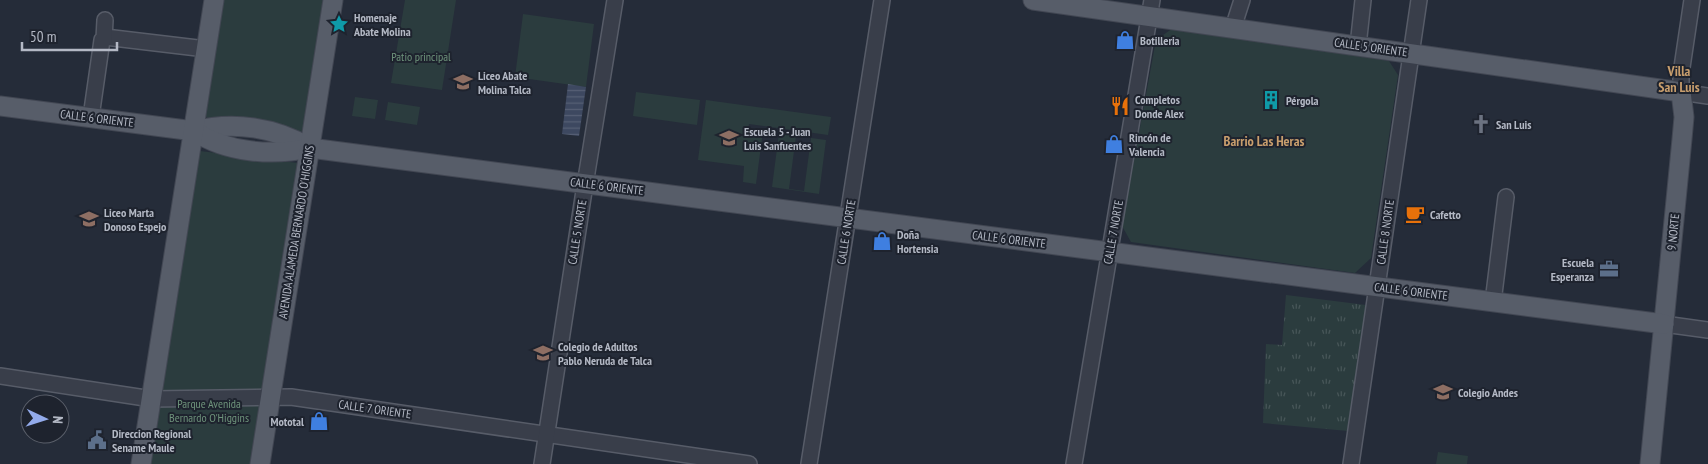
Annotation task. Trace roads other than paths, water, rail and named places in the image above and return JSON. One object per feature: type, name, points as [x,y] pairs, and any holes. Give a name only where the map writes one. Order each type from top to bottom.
[{"type":"main road","points":[[142,464],[214,0]]},
{"type":"main road","name":"AVENIDA ALAMEDA BERNARDO O'HIGGINS","points":[[260,464],[333,0]]},
{"type":"main road","name":"CALLE 5 ORIENTE","points":[[1033,0],[1151,8],[1234,28],[1682,92]]},
{"type":"main road","name":"9 NORTE","points":[[1650,464],[1684,117],[1682,92]]},
{"type":"main road","name":"CALLE 6 ORIENTE","points":[[0,106],[194,131],[229,126],[250,127],[272,131],[310,148],[1664,324]]},
{"type":"street","name":"CALLE 5 NORTE","points":[[542,464],[615,0]]},
{"type":"street","name":"CALLE 6 NORTE","points":[[809,464],[882,0]]},
{"type":"street","points":[[1234,28],[1242,0]]},
{"type":"street","points":[[1358,46],[1363,0]]},
{"type":"street","name":"CALLE 8 NORTE","points":[[1351,464],[1419,0]]},
{"type":"street","name":"9 NORTE","points":[[1682,92],[1681,74],[1692,0]]},
{"type":"street","name":"CALLE 7 NORTE","points":[[1074,464],[1151,8]]},
{"type":"street","points":[[91,118],[102,40],[104,39],[105,20]]},
{"type":"street","points":[[104,39],[105,37],[206,48]]},
{"type":"street","name":"CALLE 5 ORIENTE","points":[[1682,92],[1708,96]]},
{"type":"street","points":[[1493,302],[1506,197]]},
{"type":"street","name":"CALLE 6 ORIENTE","points":[[1664,324],[1708,330]]},
{"type":"street","name":"CALLE 7 ORIENTE","points":[[0,376],[152,399],[290,397],[749,464]]},
{"type":"water","points":[[568,84],[586,87],[579,136],[562,134]]},
{"type":"place","name":"Homenaje Abate Molina","points":[[339,24]]},
{"type":"place","name":"Botilleria","points":[[1125,40]]},
{"type":"place","name":"Liceo Abate Molina Talca","points":[[463,82]]},
{"type":"place","name":"Pérgola","points":[[1271,100]]},
{"type":"place","name":"Completos Donde Alex","points":[[1120,106]]},
{"type":"place","name":"San Luis","points":[[1481,124]]},
{"type":"place","name":"Escuela 5 - Juan Luis Sanfuentes","points":[[729,138]]},
{"type":"place","name":"Rincón de Valencia","points":[[1114,144]]},
{"type":"place","name":"Cafetto","points":[[1415,214]]},
{"type":"place","name":"Liceo Marta Donoso Espejo","points":[[89,219]]},
{"type":"place","name":"Doña Hortensia","points":[[882,241]]},
{"type":"place","name":"Escuela Esperanza","points":[[1609,269]]},
{"type":"place","name":"Colegio de Adultos Pablo Neruda de Talca","points":[[543,353]]},
{"type":"place","name":"Colegio Andes","points":[[1443,392]]},
{"type":"place","name":"Mototal","points":[[319,421]]},
{"type":"place","name":"Direccion Regional Sename Maule","points":[[97,440]]},
{"type":"district","name":"Villa San Luis","points":[[1679,79]]},
{"type":"district","name":"Barrio Las Heras","points":[[1264,141]]},
{"type":"park label","name":"Patio principal","points":[[421,56]]},
{"type":"park label","name":"Parque Avenida Bernardo O'Higgins","points":[[209,410]]}]
